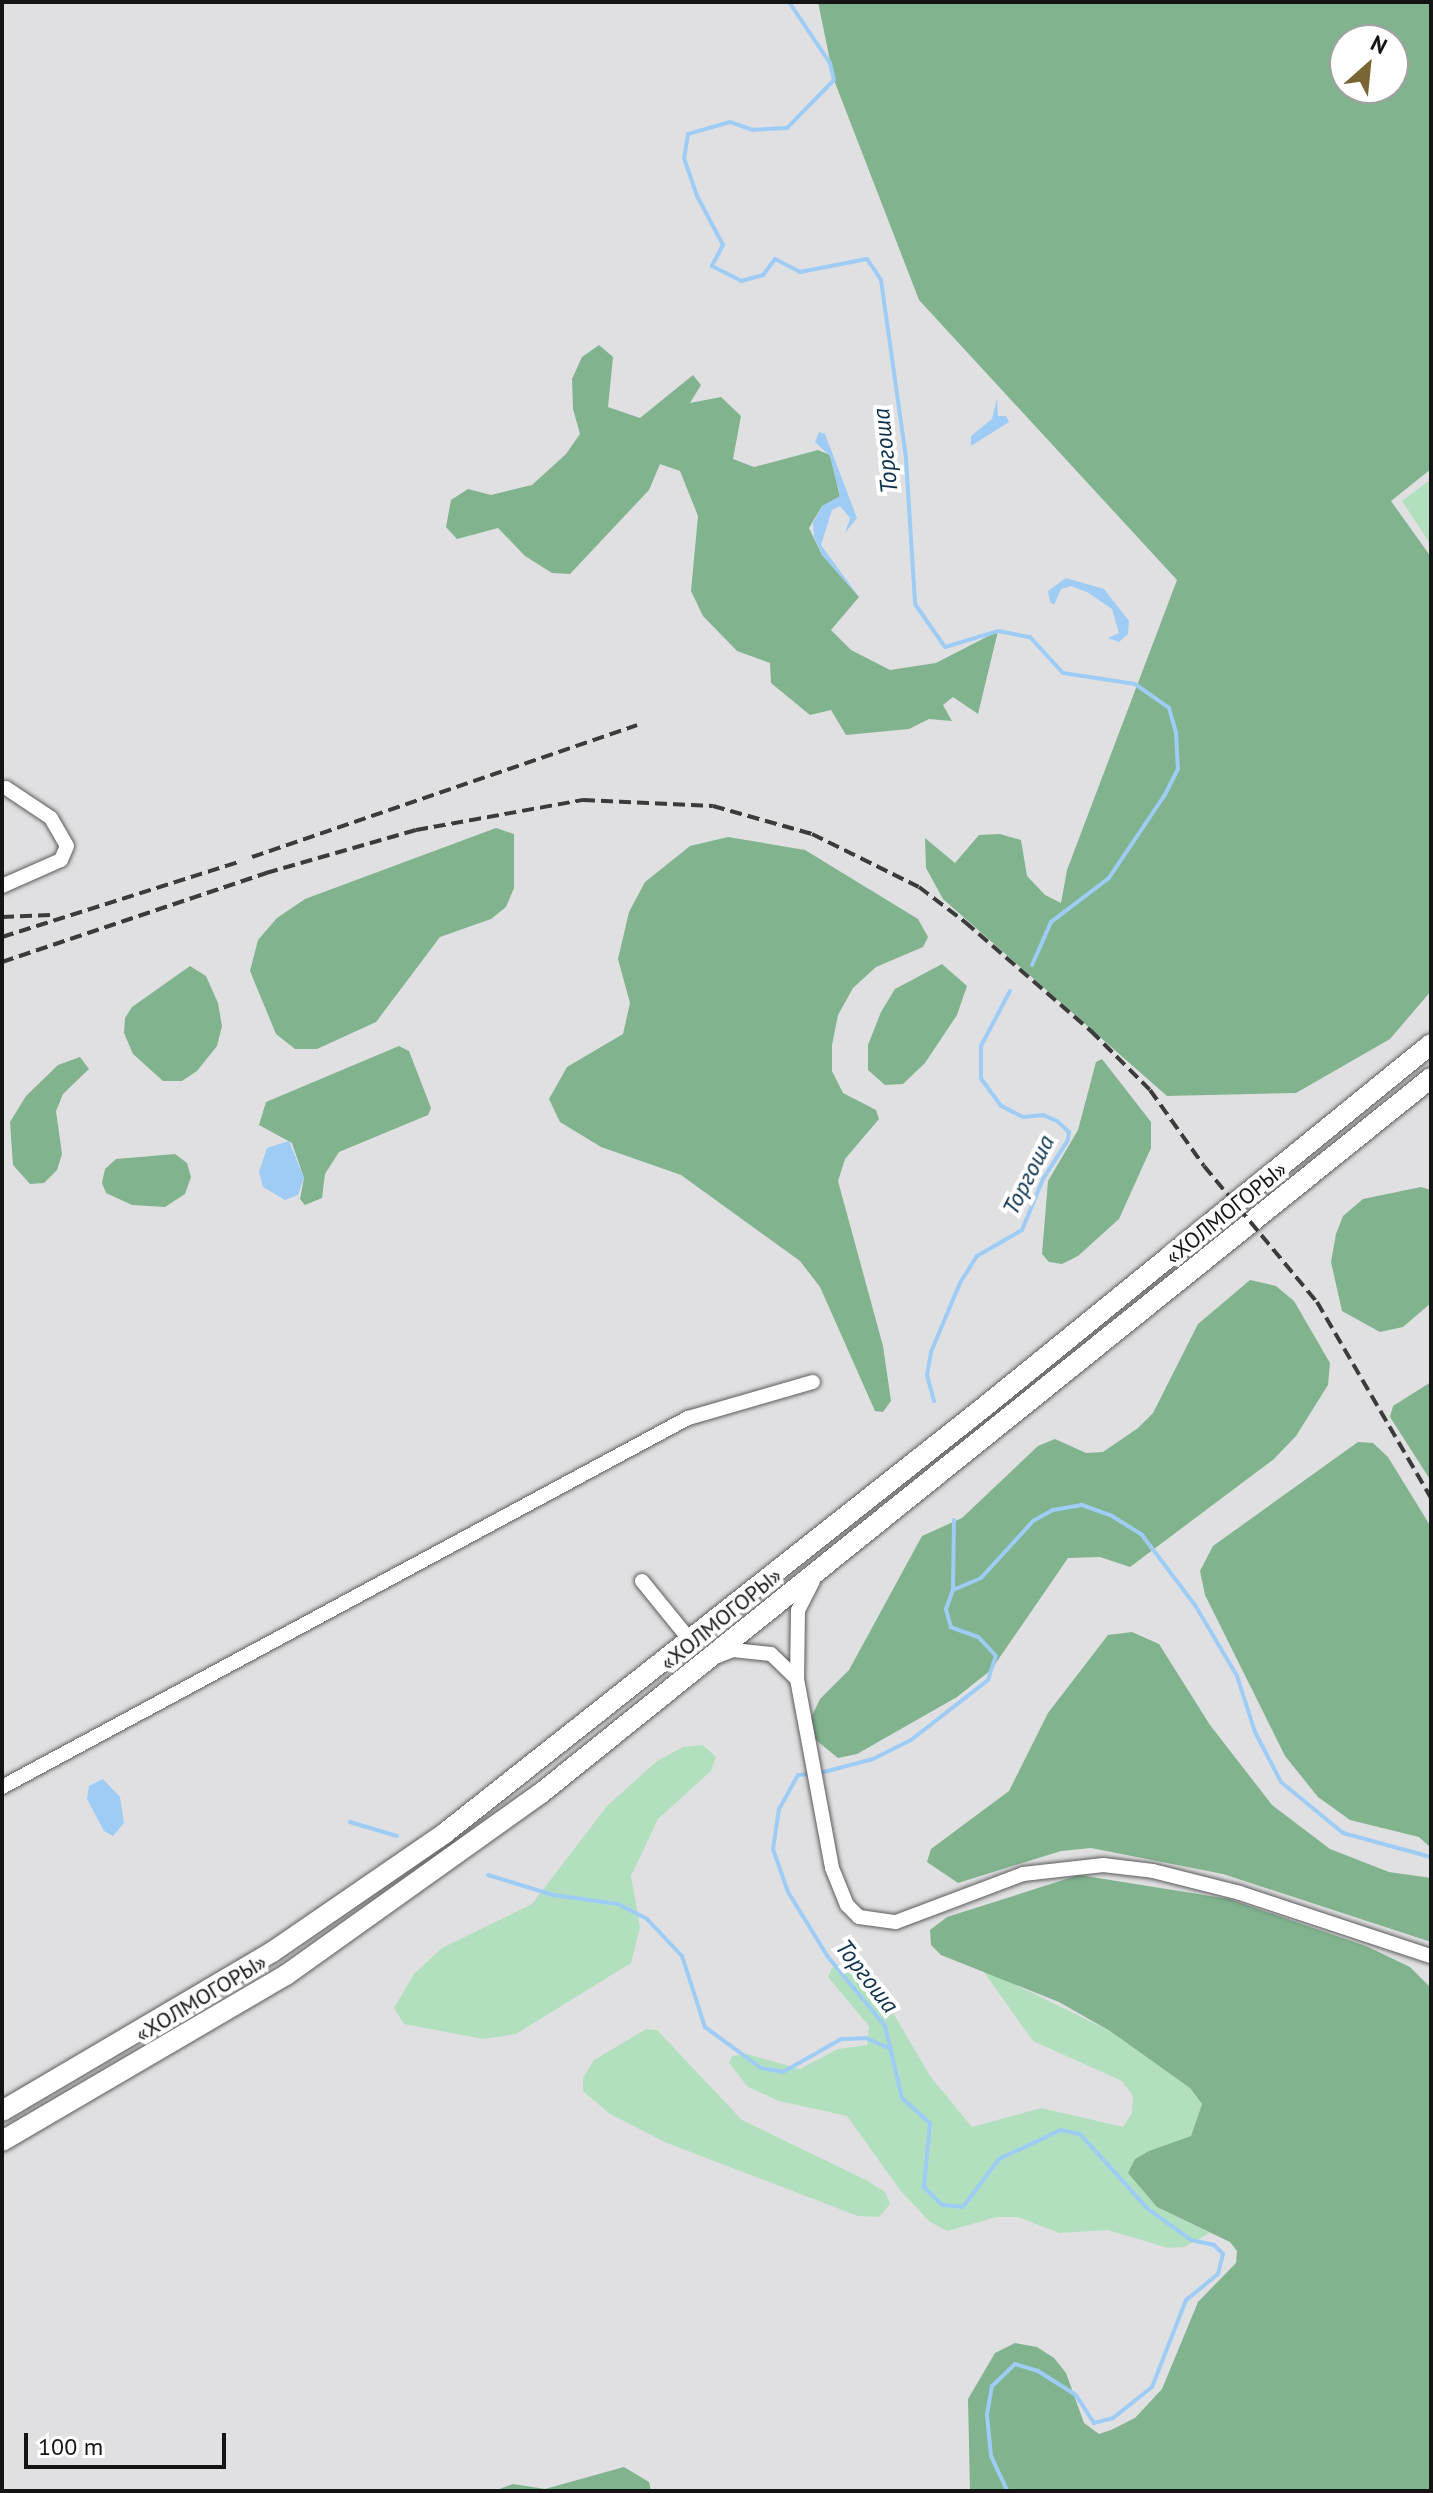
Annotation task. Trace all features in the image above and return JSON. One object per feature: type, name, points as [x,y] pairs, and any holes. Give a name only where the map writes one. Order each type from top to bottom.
[{"type":"highway","name":"«ХОЛМОГОРЫ»","points":[[2,2111],[177,2012],[346,1903],[654,1670],[1431,1044]]},
{"type":"highway","name":"«ХОЛМОГОРЫ»","points":[[2,2141],[190,2034],[350,1931],[540,1794],[1431,1078]]},
{"type":"street","points":[[2,886],[61,860],[67,846],[51,818],[6,788]]},
{"type":"street","points":[[2,1787],[688,1418],[813,1382]]},
{"type":"street","points":[[821,1570],[798,1610],[797,1679],[832,1868],[847,1905],[859,1917],[896,1922],[1023,1874],[1103,1865],[1153,1871],[1240,1893],[1431,1956]]},
{"type":"street","points":[[642,1581],[690,1640]]},
{"type":"street","points":[[709,1659],[733,1650],[771,1654],[797,1679]]},
{"type":"green space","points":[[818,2],[1431,2],[1431,469],[1391,501],[1431,557],[1431,991],[1390,1039],[1296,1093],[1167,1096],[943,899],[926,868],[925,838],[955,863],[979,835],[1000,834],[1021,840],[1027,876],[1045,895],[1061,903],[1067,870],[1177,580],[919,300],[834,80]]},
{"type":"green space","points":[[599,345],[613,357],[608,407],[640,418],[693,375],[701,385],[690,403],[721,397],[741,416],[733,459],[754,467],[818,450],[830,455],[840,497],[822,506],[809,528],[822,555],[859,597],[831,630],[851,650],[890,670],[936,663],[998,631],[978,714],[953,697],[943,705],[952,721],[929,719],[909,729],[846,735],[831,710],[810,715],[771,683],[770,663],[737,651],[703,616],[691,591],[698,516],[680,471],[660,464],[649,490],[570,574],[552,573],[525,556],[498,528],[457,539],[446,527],[451,500],[468,489],[491,495],[532,485],[566,454],[580,434],[573,409],[572,379],[582,357]]},
{"type":"green space","points":[[1431,479],[1431,545],[1402,501]]},
{"type":"green space","points":[[496,828],[514,834],[514,888],[506,907],[491,919],[440,937],[376,1022],[317,1049],[295,1049],[276,1034],[250,971],[258,940],[277,918],[305,899]]},
{"type":"green space","points":[[728,837],[805,850],[918,919],[928,937],[923,947],[876,967],[853,988],[838,1015],[832,1045],[832,1071],[843,1093],[876,1110],[879,1119],[845,1159],[838,1181],[883,1346],[891,1401],[883,1412],[875,1411],[820,1287],[800,1261],[681,1175],[601,1147],[560,1122],[549,1099],[567,1067],[623,1034],[630,1003],[618,959],[629,912],[645,882],[690,846]]},
{"type":"green space","points":[[942,964],[967,986],[957,1015],[925,1063],[903,1084],[885,1085],[868,1070],[868,1045],[881,1012],[895,989]]},
{"type":"green space","points":[[190,966],[206,976],[218,1003],[222,1026],[217,1046],[197,1071],[182,1081],[163,1081],[133,1054],[124,1033],[125,1018],[132,1007]]},
{"type":"green space","points":[[399,1046],[409,1051],[431,1108],[428,1115],[339,1152],[325,1174],[322,1198],[305,1205],[300,1199],[304,1178],[292,1143],[259,1125],[266,1102]]},
{"type":"green space","points":[[80,1057],[89,1069],[63,1094],[56,1111],[62,1154],[57,1170],[44,1183],[30,1184],[13,1165],[10,1122],[26,1096],[58,1065]]},
{"type":"green space","points":[[1102,1059],[1151,1122],[1151,1148],[1119,1219],[1078,1256],[1062,1264],[1049,1262],[1042,1254],[1048,1181],[1078,1130],[1096,1062]]},
{"type":"green space","points":[[175,1154],[187,1163],[191,1177],[185,1194],[165,1207],[132,1205],[106,1193],[102,1183],[105,1169],[116,1159]]},
{"type":"green space","points":[[1421,1187],[1431,1190],[1431,1303],[1403,1327],[1380,1332],[1342,1311],[1331,1262],[1336,1234],[1343,1216],[1363,1199]]},
{"type":"green space","points":[[1250,1280],[1276,1286],[1294,1301],[1330,1363],[1328,1385],[1296,1436],[1274,1459],[1130,1567],[1100,1557],[1068,1558],[991,1670],[957,1697],[857,1754],[838,1758],[812,1737],[809,1722],[820,1699],[849,1670],[922,1536],[962,1518],[1038,1446],[1055,1439],[1086,1453],[1103,1452],[1138,1428],[1153,1413],[1198,1324]]},
{"type":"green space","points":[[1431,1382],[1431,1481],[1390,1417],[1393,1406]]},
{"type":"green space","points":[[1358,1442],[1373,1443],[1388,1457],[1431,1527],[1431,1848],[1419,1837],[1350,1820],[1318,1797],[1285,1756],[1205,1595],[1200,1571],[1213,1546]]},
{"type":"green space","points":[[1132,1632],[1159,1644],[1210,1725],[1272,1805],[1330,1849],[1389,1872],[1431,1878],[1431,1942],[1223,1874],[1091,1848],[1061,1851],[958,1883],[927,1862],[931,1849],[1009,1791],[1048,1713],[1108,1635]]},
{"type":"green space","points":[[703,1745],[716,1757],[711,1771],[658,1819],[631,1876],[640,1927],[631,1963],[516,2034],[483,2039],[404,2024],[394,2008],[414,1974],[442,1948],[532,1904],[607,1806],[657,1761],[683,1747]]},
{"type":"green space","points":[[1079,1875],[1229,1899],[1366,1946],[1410,1967],[1431,1988],[1431,2491],[970,2491],[968,2399],[995,2353],[1015,2343],[1037,2347],[1054,2358],[1066,2373],[1084,2423],[1099,2434],[1111,2430],[1135,2418],[1162,2389],[1198,2302],[1236,2263],[1237,2251],[1230,2242],[1157,2207],[1128,2173],[1135,2159],[1191,2136],[1202,2104],[1190,2088],[1110,2031],[1059,2002],[941,1955],[931,1945],[930,1930],[947,1917]]},
{"type":"green space","points":[[850,1960],[868,1970],[930,2076],[972,2127],[1041,2108],[1123,2127],[1132,2113],[1133,2096],[1122,2081],[1033,2041],[981,1968],[1110,2031],[1190,2088],[1202,2104],[1191,2136],[1135,2159],[1157,2207],[1210,2233],[1184,2247],[1168,2248],[1108,2230],[1059,2233],[1018,2217],[997,2217],[947,2231],[930,2222],[900,2190],[847,2116],[779,2101],[748,2087],[729,2063],[732,2056],[747,2054],[800,2069],[838,2049],[867,2045],[869,2026],[828,1977],[832,1968]]},
{"type":"green space","points":[[646,2029],[657,2030],[742,2120],[866,2180],[885,2192],[890,2204],[879,2217],[858,2216],[667,2143],[610,2114],[583,2091],[583,2078],[594,2060]]},
{"type":"green space","points":[[624,2467],[649,2482],[651,2491],[494,2491],[513,2484],[545,2489]]},
{"type":"water","points":[[997,398],[998,416],[1006,416],[1009,422],[971,446],[971,436],[992,419]]},
{"type":"water","points":[[819,432],[825,434],[857,518],[845,533],[850,518],[840,506],[832,510],[821,545],[859,597],[822,555],[814,537],[813,523],[822,506],[840,496],[830,456],[815,442]]},
{"type":"water","points":[[1066,578],[1104,589],[1129,621],[1128,634],[1119,642],[1108,638],[1119,633],[1112,609],[1087,592],[1071,586],[1061,589],[1054,605],[1050,602],[1048,591]]},
{"type":"water","points":[[289,1141],[304,1178],[298,1195],[285,1200],[263,1187],[259,1172],[267,1148]]},
{"type":"water","points":[[103,1779],[120,1797],[124,1823],[113,1836],[104,1831],[87,1799],[89,1786]]},
{"type":"waterway","name":"Торгоша","points":[[789,2],[830,63],[834,80],[787,128],[753,130],[730,122],[688,134],[684,158],[697,196],[723,245],[712,266],[741,281],[763,275],[775,259],[800,272],[867,259],[881,280],[906,459],[915,604],[945,647],[998,631],[1030,637],[1063,673],[1135,684],[1169,708],[1176,733],[1178,769],[1164,796],[1109,878],[1051,922],[1032,965]]},
{"type":"waterway","name":"Торгоша","points":[[934,1401],[927,1375],[931,1352],[960,1283],[977,1256],[1022,1230],[1043,1179],[1068,1140],[1069,1132],[1057,1121],[1043,1115],[1023,1117],[1001,1106],[981,1078],[981,1046],[1010,991]]},
{"type":"waterway","points":[[953,1590],[981,1578],[1033,1521],[1053,1510],[1082,1505],[1112,1516],[1142,1535],[1195,1605],[1237,1676],[1255,1732],[1281,1782],[1343,1833],[1431,1857]]},
{"type":"waterway","name":"Торгоша","points":[[820,1773],[873,1759],[911,1740],[988,1680],[996,1656],[978,1637],[951,1627],[946,1609],[953,1590],[954,1520]]},
{"type":"waterway","name":"Торгоша","points":[[811,1774],[798,1775],[779,1809],[773,1849],[788,1892],[828,1957],[885,2026],[902,2098],[930,2123],[924,2187],[942,2205],[963,2207],[999,2159],[1061,2130],[1080,2134],[1148,2209],[1191,2240],[1214,2245],[1223,2254],[1218,2274],[1186,2300],[1152,2387],[1113,2418],[1094,2423],[1076,2395],[1038,2371],[1015,2364],[992,2386],[987,2415],[991,2456],[1007,2491]]},
{"type":"waterway","points":[[350,1822],[397,1836]]},
{"type":"waterway","points":[[488,1875],[553,1895],[618,1904],[647,1919],[682,1956],[705,2027],[761,2068],[783,2072],[841,2039],[866,2038],[888,2048]]},
{"type":"railway","points":[[252,857],[637,725]]},
{"type":"railway","points":[[2,962],[266,873],[416,830],[583,800],[713,806],[812,834],[919,887],[965,922],[1091,1031],[1150,1090],[1204,1166],[1317,1302],[1431,1498]]},
{"type":"railway","points":[[2,937],[241,861]]},
{"type":"railway","points":[[2,917],[50,915]]}]
